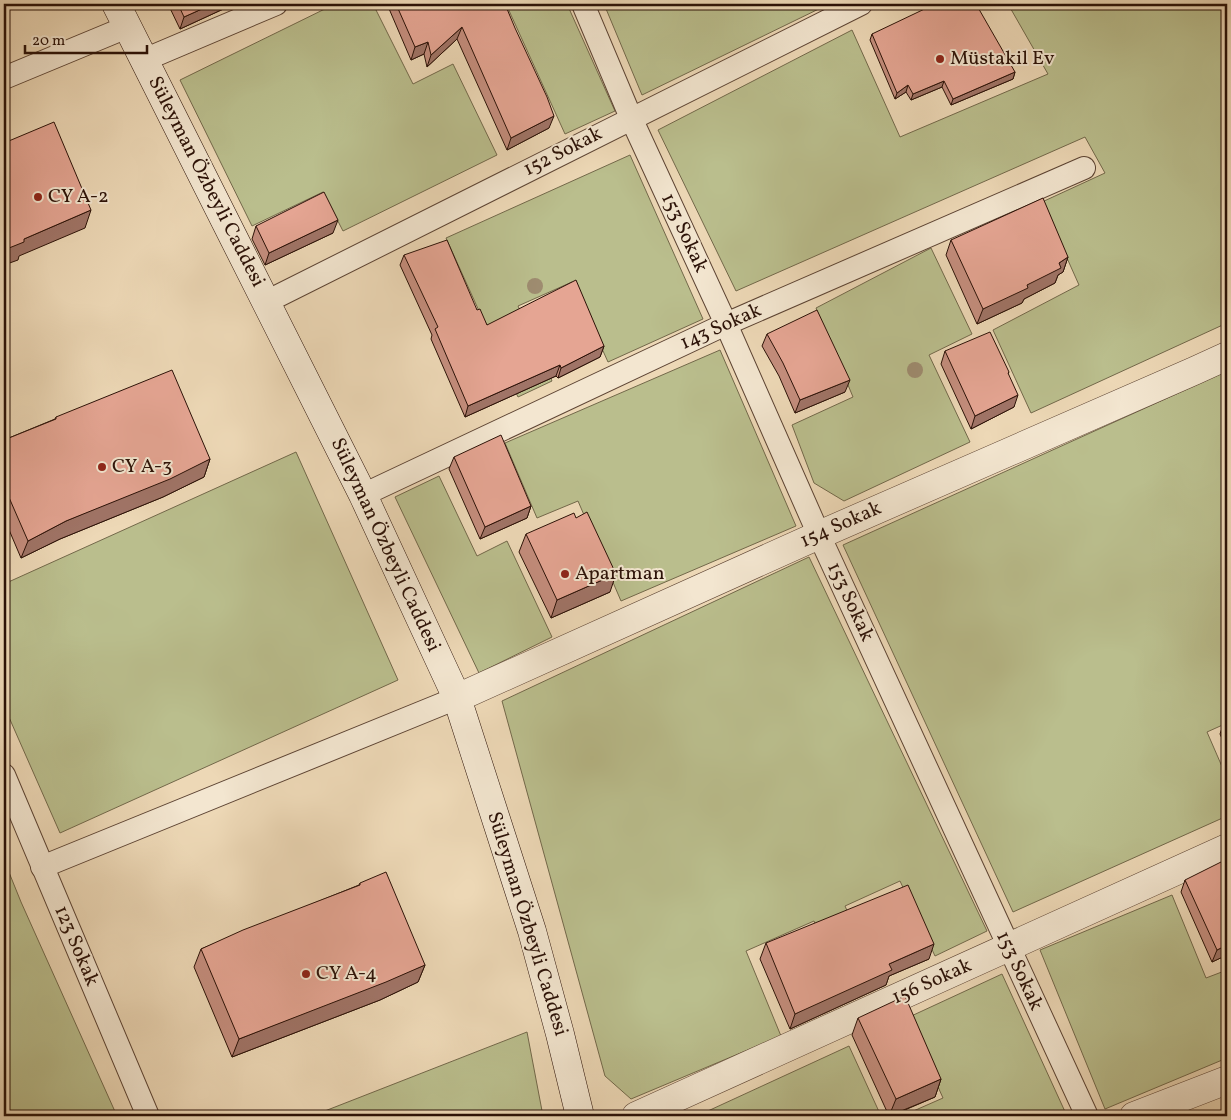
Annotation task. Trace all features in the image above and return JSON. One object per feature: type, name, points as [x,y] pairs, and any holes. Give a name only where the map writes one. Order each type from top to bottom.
[{"type":"street","name":"Süleyman Özbeyli Caddesi","points":[[121,15],[363,494],[457,698],[532,932],[580,1116]]},
{"type":"street","name":"154 Sokak","points":[[457,698],[819,535],[1227,356]]},
{"type":"street","name":"156 Sokak","points":[[636,1116],[1227,848]]},
{"type":"street","points":[[1134,1116],[1227,1080]]},
{"type":"lane","points":[[144,60],[276,4]]},
{"type":"lane","name":"153 Sokak","points":[[583,4],[631,118],[726,324],[819,535],[1087,1116]]},
{"type":"lane","name":"152 Sokak","points":[[266,302],[861,4]]},
{"type":"lane","points":[[4,78],[121,15]]},
{"type":"lane","name":"143 Sokak","points":[[363,494],[726,324],[1084,168]]},
{"type":"lane","points":[[42,867],[457,698]]},
{"type":"lane","name":"123 Sokak","points":[[4,775],[148,1116]]},
{"type":"green space","points":[[335,4],[373,4],[413,84],[453,64],[497,155],[343,231],[323,192],[252,226],[180,80]]},
{"type":"green space","points":[[506,4],[567,4],[615,111],[565,134]]},
{"type":"green space","points":[[604,4],[829,4],[642,95]]},
{"type":"green space","points":[[1008,4],[1227,4],[1227,323],[1031,413],[993,330],[1079,285],[1042,202],[1105,173],[1085,137],[736,291],[658,130],[852,30],[900,137],[1048,74]]},
{"type":"green space","points":[[630,155],[703,319],[608,362],[572,282],[518,306],[552,381],[518,397],[446,238]]},
{"type":"green space","points":[[931,248],[972,334],[929,355],[970,442],[844,501],[814,483],[792,425],[853,397],[816,308]]},
{"type":"green space","points":[[720,350],[796,526],[621,601],[578,501],[537,518],[505,443]]},
{"type":"green space","points":[[1227,371],[1227,723],[1207,732],[1227,778],[1227,816],[1013,912],[843,545]]},
{"type":"green space","points":[[296,452],[398,680],[60,833],[4,706],[4,584]]},
{"type":"green space","points":[[439,476],[477,556],[507,541],[552,637],[479,673],[395,497]]},
{"type":"green space","points":[[809,557],[987,931],[935,956],[900,881],[845,906],[879,983],[846,998],[814,921],[746,951],[781,1036],[631,1099],[605,1076],[502,701]]},
{"type":"green space","points":[[4,860],[21,902],[117,1116],[4,1116]]},
{"type":"green space","points":[[1172,895],[1206,978],[1227,970],[1227,1058],[1105,1109],[1040,950]]},
{"type":"green space","points":[[1002,974],[1067,1116],[902,1116],[943,1098],[907,1018]]},
{"type":"green space","points":[[527,1032],[543,1116],[312,1116]]},
{"type":"green space","points":[[849,1046],[881,1116],[697,1116]]},
{"type":"building","points":[[178,4],[213,4],[184,17]]},
{"type":"building","points":[[396,4],[505,4],[554,116],[511,138],[462,27],[431,55],[428,42],[415,47]]},
{"type":"building","name":"Müstakil Ev","points":[[935,4],[976,4],[1015,72],[953,99],[944,81],[913,94],[908,85],[897,93],[872,34]]},
{"type":"building","name":"CY A-2","points":[[54,122],[91,210],[24,239],[24,242],[4,250],[4,143]]},
{"type":"building","points":[[324,192],[338,220],[269,253],[256,226]]},
{"type":"building","points":[[1043,198],[1068,257],[1059,263],[1061,268],[1027,285],[1028,288],[983,309],[951,240]]},
{"type":"building","points":[[447,240],[477,310],[480,309],[487,325],[576,280],[604,346],[561,368],[560,365],[468,406],[435,329],[438,327],[404,255]]},
{"type":"building","points":[[817,310],[850,380],[800,400],[767,334]]},
{"type":"building","points":[[990,332],[1018,395],[975,416],[945,351]]},
{"type":"building","name":"CY A-3","points":[[172,370],[210,459],[170,479],[66,521],[28,541],[4,486],[4,440]]},
{"type":"building","points":[[501,435],[531,506],[485,527],[454,457]]},
{"type":"building","name":"Apartman","points":[[587,512],[616,574],[557,600],[526,534],[574,513],[576,518]]},
{"type":"building","points":[[1227,859],[1227,945],[1217,950],[1185,880]]},
{"type":"building","name":"CY A-4","points":[[386,872],[425,965],[239,1039],[201,949],[243,930],[360,885],[360,883]]},
{"type":"building","points":[[908,885],[934,944],[889,964],[892,970],[795,1014],[766,943]]},
{"type":"building","points":[[905,996],[941,1079],[896,1099],[858,1018]]},
{"type":"place","name":"Müstakil Ev","points":[[940,59]]},
{"type":"place","name":"CY A-2","points":[[38,197]]},
{"type":"place","name":"CY A-3","points":[[102,467]]},
{"type":"place","name":"Apartman","points":[[565,574]]},
{"type":"place","name":"CY A-4","points":[[306,974]]}]
